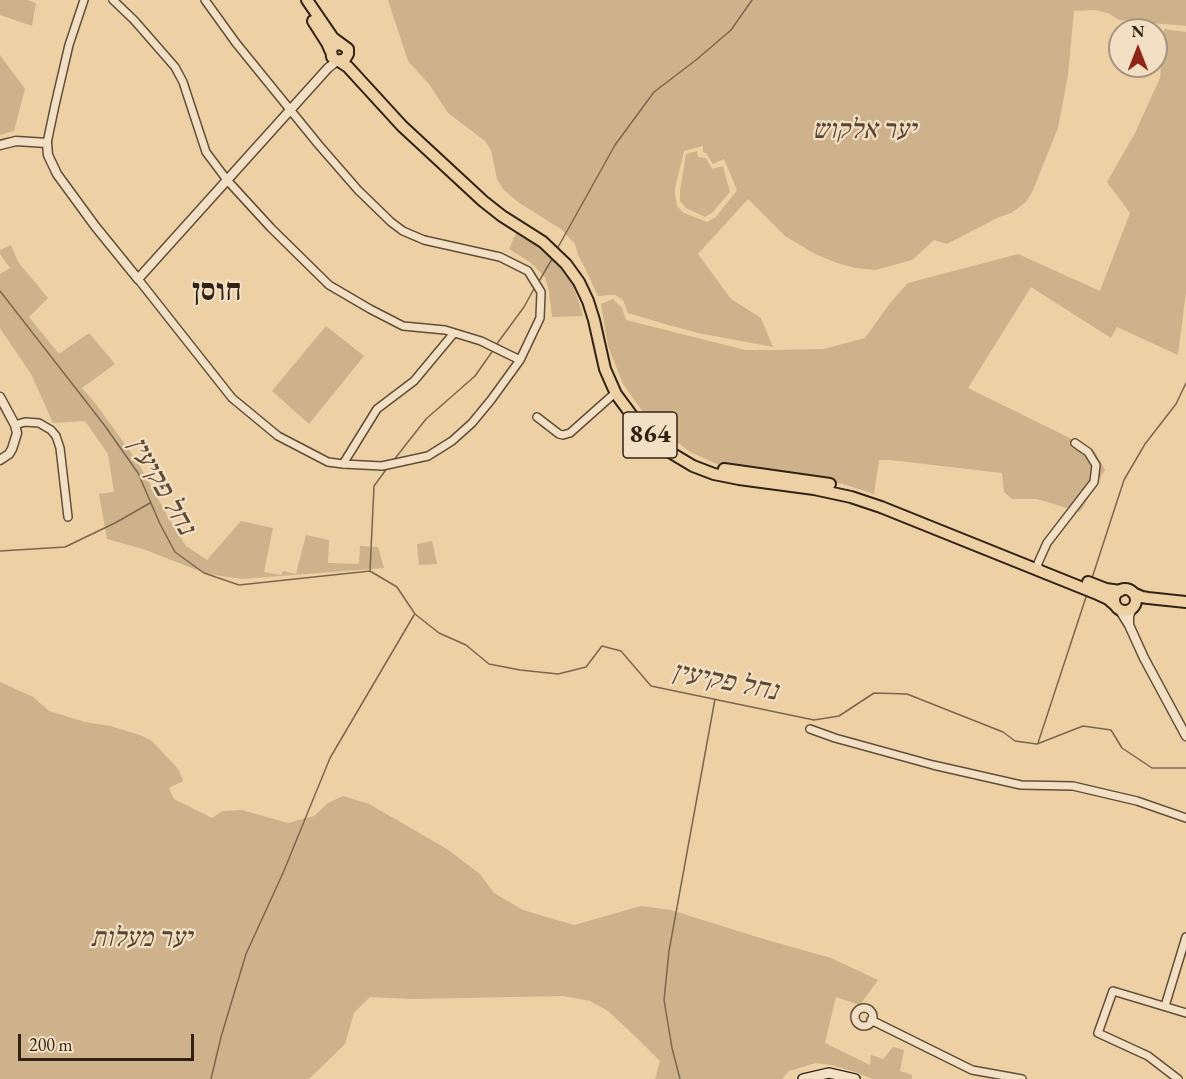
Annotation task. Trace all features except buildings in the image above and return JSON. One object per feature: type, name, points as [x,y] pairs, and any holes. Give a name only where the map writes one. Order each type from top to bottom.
[{"type":"main road","name":"864","points":[[301,0],[337,57],[352,70],[407,131],[483,201],[543,242],[566,264],[579,282],[588,301],[605,369],[615,393],[628,412],[651,436],[683,461],[714,474],[851,497],[1095,593],[1108,599],[1117,607]]},
{"type":"main road","points":[[307,0],[331,35],[341,44],[331,49],[337,57]]},
{"type":"main road","name":"864","points":[[337,57],[350,60],[413,130],[496,205],[546,238],[569,259],[581,276],[597,310],[608,361],[623,396],[639,416],[669,443],[691,457],[725,470],[816,482],[859,492],[1099,587],[1120,591]]},
{"type":"main road","points":[[1186,602],[1142,597],[1127,589],[1115,596],[1117,607],[1126,611],[1149,604],[1186,608]]},
{"type":"main road","points":[[1133,593],[1136,599],[1133,607]]},
{"type":"main road","points":[[803,1079],[829,1073],[855,1079]]},
{"type":"street","points":[[84,0],[69,45],[47,143],[51,162],[57,174],[95,226],[232,398],[278,436],[328,462],[382,466],[428,456],[452,441],[471,423],[520,360],[540,318],[541,292],[528,272],[500,258],[424,240],[403,231],[391,222],[358,190],[318,144],[236,43],[205,0]]},
{"type":"street","points":[[113,0],[134,20],[175,67],[183,82],[206,152],[227,180],[271,228],[329,285],[403,326],[445,330],[481,341],[520,360]]},
{"type":"street","points":[[138,279],[328,68],[330,62],[337,57]]},
{"type":"street","points":[[0,145],[16,141],[47,143]]},
{"type":"street","points":[[343,464],[377,409],[414,381],[454,333]]},
{"type":"street","points":[[537,417],[558,434],[570,434],[615,393]]},
{"type":"street","points":[[0,397],[17,433],[9,454],[0,460]]},
{"type":"street","points":[[15,425],[25,422],[39,423],[56,436],[60,448],[69,517]]},
{"type":"street","points":[[1045,573],[1038,568],[1038,562],[1047,543],[1094,482],[1096,465],[1088,452],[1075,443]]},
{"type":"street","points":[[1117,607],[1129,625],[1186,736]]},
{"type":"street","points":[[1129,625],[1129,616],[1133,607]]},
{"type":"street","points":[[810,729],[933,765],[1022,785],[1073,786],[1137,801],[1186,818]]},
{"type":"street","points":[[1165,1006],[1186,937]]},
{"type":"street","points":[[1178,1079],[1148,1056],[1098,1033],[1113,991],[1186,1013]]},
{"type":"street","points":[[871,1020],[972,1070],[1022,1079]]},
{"type":"green space","points":[[0,0],[27,0],[36,3],[32,26],[0,15]]},
{"type":"green space","name":"יער אלקוש","points":[[388,0],[1186,0],[1186,26],[1168,24],[1168,18],[1116,18],[1108,13],[1094,10],[1074,11],[1068,75],[1058,128],[1026,202],[1011,213],[947,244],[934,240],[912,260],[876,270],[837,263],[815,254],[785,236],[748,199],[698,254],[731,299],[761,318],[773,347],[698,333],[665,324],[628,313],[623,300],[615,295],[598,296],[575,244],[561,229],[518,202],[503,189],[497,179],[491,150],[485,141],[448,113],[429,84],[408,61]],"holes":[[[703,146],[703,152],[713,164],[724,159],[737,190],[716,217],[707,222],[684,213],[677,206],[675,195],[684,151]]]},
{"type":"green space","points":[[1168,30],[1186,32],[1186,292],[1178,355],[1117,327],[1111,338],[1031,287],[968,388],[1094,450],[1105,470],[1080,512],[1037,499],[1012,499],[1004,492],[1002,473],[879,460],[874,494],[843,484],[813,478],[719,465],[690,452],[648,419],[623,384],[608,346],[601,304],[613,299],[622,308],[626,320],[745,350],[774,350],[824,349],[865,338],[890,303],[908,283],[1018,254],[1100,291],[1130,213],[1107,182],[1135,133],[1160,78],[1168,78]]},
{"type":"green space","points":[[0,55],[25,89],[14,131],[0,135]]},
{"type":"green space","points":[[697,151],[698,157],[706,158],[712,169],[723,166],[730,192],[712,213],[705,217],[686,208],[680,201],[686,154]]},
{"type":"green space","points":[[516,233],[549,253],[559,262],[574,287],[583,316],[552,317],[545,277],[530,262],[509,249]]},
{"type":"green space","points":[[11,245],[18,262],[48,298],[29,317],[59,354],[89,333],[115,364],[82,388],[137,461],[186,546],[207,560],[241,521],[273,528],[264,572],[281,575],[283,571],[296,574],[306,535],[329,540],[328,563],[359,564],[360,546],[378,547],[384,568],[242,579],[207,574],[143,549],[107,539],[99,494],[114,492],[108,454],[85,421],[53,423],[31,374],[0,328],[0,274],[10,268],[0,254],[0,250]]},
{"type":"green space","points":[[326,326],[364,356],[309,424],[272,391]]},
{"type":"green space","points":[[432,541],[437,564],[419,565],[417,544]]},
{"type":"green space","name":"יער מעלות","points":[[0,682],[33,697],[49,711],[85,722],[110,726],[152,741],[179,770],[183,781],[169,788],[174,799],[212,818],[222,811],[242,810],[288,823],[314,816],[328,803],[343,796],[369,804],[447,849],[480,874],[494,893],[523,910],[574,925],[641,906],[671,910],[831,958],[878,980],[860,1005],[836,997],[825,1043],[870,1065],[871,1055],[883,1059],[893,1047],[904,1050],[900,1071],[912,1075],[912,1079],[872,1079],[831,1065],[816,1063],[789,1071],[782,1079],[655,1079],[660,1061],[608,1011],[590,1001],[563,996],[412,999],[370,997],[354,1013],[345,1044],[309,1079],[0,1079]]},
{"type":"waterway","points":[[557,249],[615,145],[654,92],[731,30],[752,0]]},
{"type":"waterway","points":[[538,283],[552,259]]},
{"type":"waterway","points":[[496,345],[524,307],[535,287]]},
{"type":"waterway","name":"נחל פקיעין","points":[[0,291],[105,426],[138,473],[175,552],[204,573],[239,585],[370,571],[397,587],[415,614],[439,633],[466,645],[489,664],[558,674],[586,667],[602,646],[621,651],[651,686],[814,720],[839,716],[874,693],[907,694],[1003,732],[1015,741],[1037,744],[1083,726],[1111,730],[1122,748],[1152,768],[1186,768]]},
{"type":"waterway","points":[[393,461],[426,419],[475,376],[494,349]]},
{"type":"waterway","points":[[1092,578],[1124,480],[1145,444],[1176,404],[1186,383]]},
{"type":"waterway","points":[[370,571],[374,486],[388,467]]},
{"type":"waterway","points":[[0,551],[65,547],[150,503]]},
{"type":"waterway","points":[[1038,743],[1087,594]]},
{"type":"waterway","points":[[211,1079],[246,954],[283,873],[330,758],[414,615]]},
{"type":"waterway","points":[[680,1079],[664,1000],[669,951],[715,699]]},
{"type":"district","name":"חוסן","points":[[217,292]]}]
